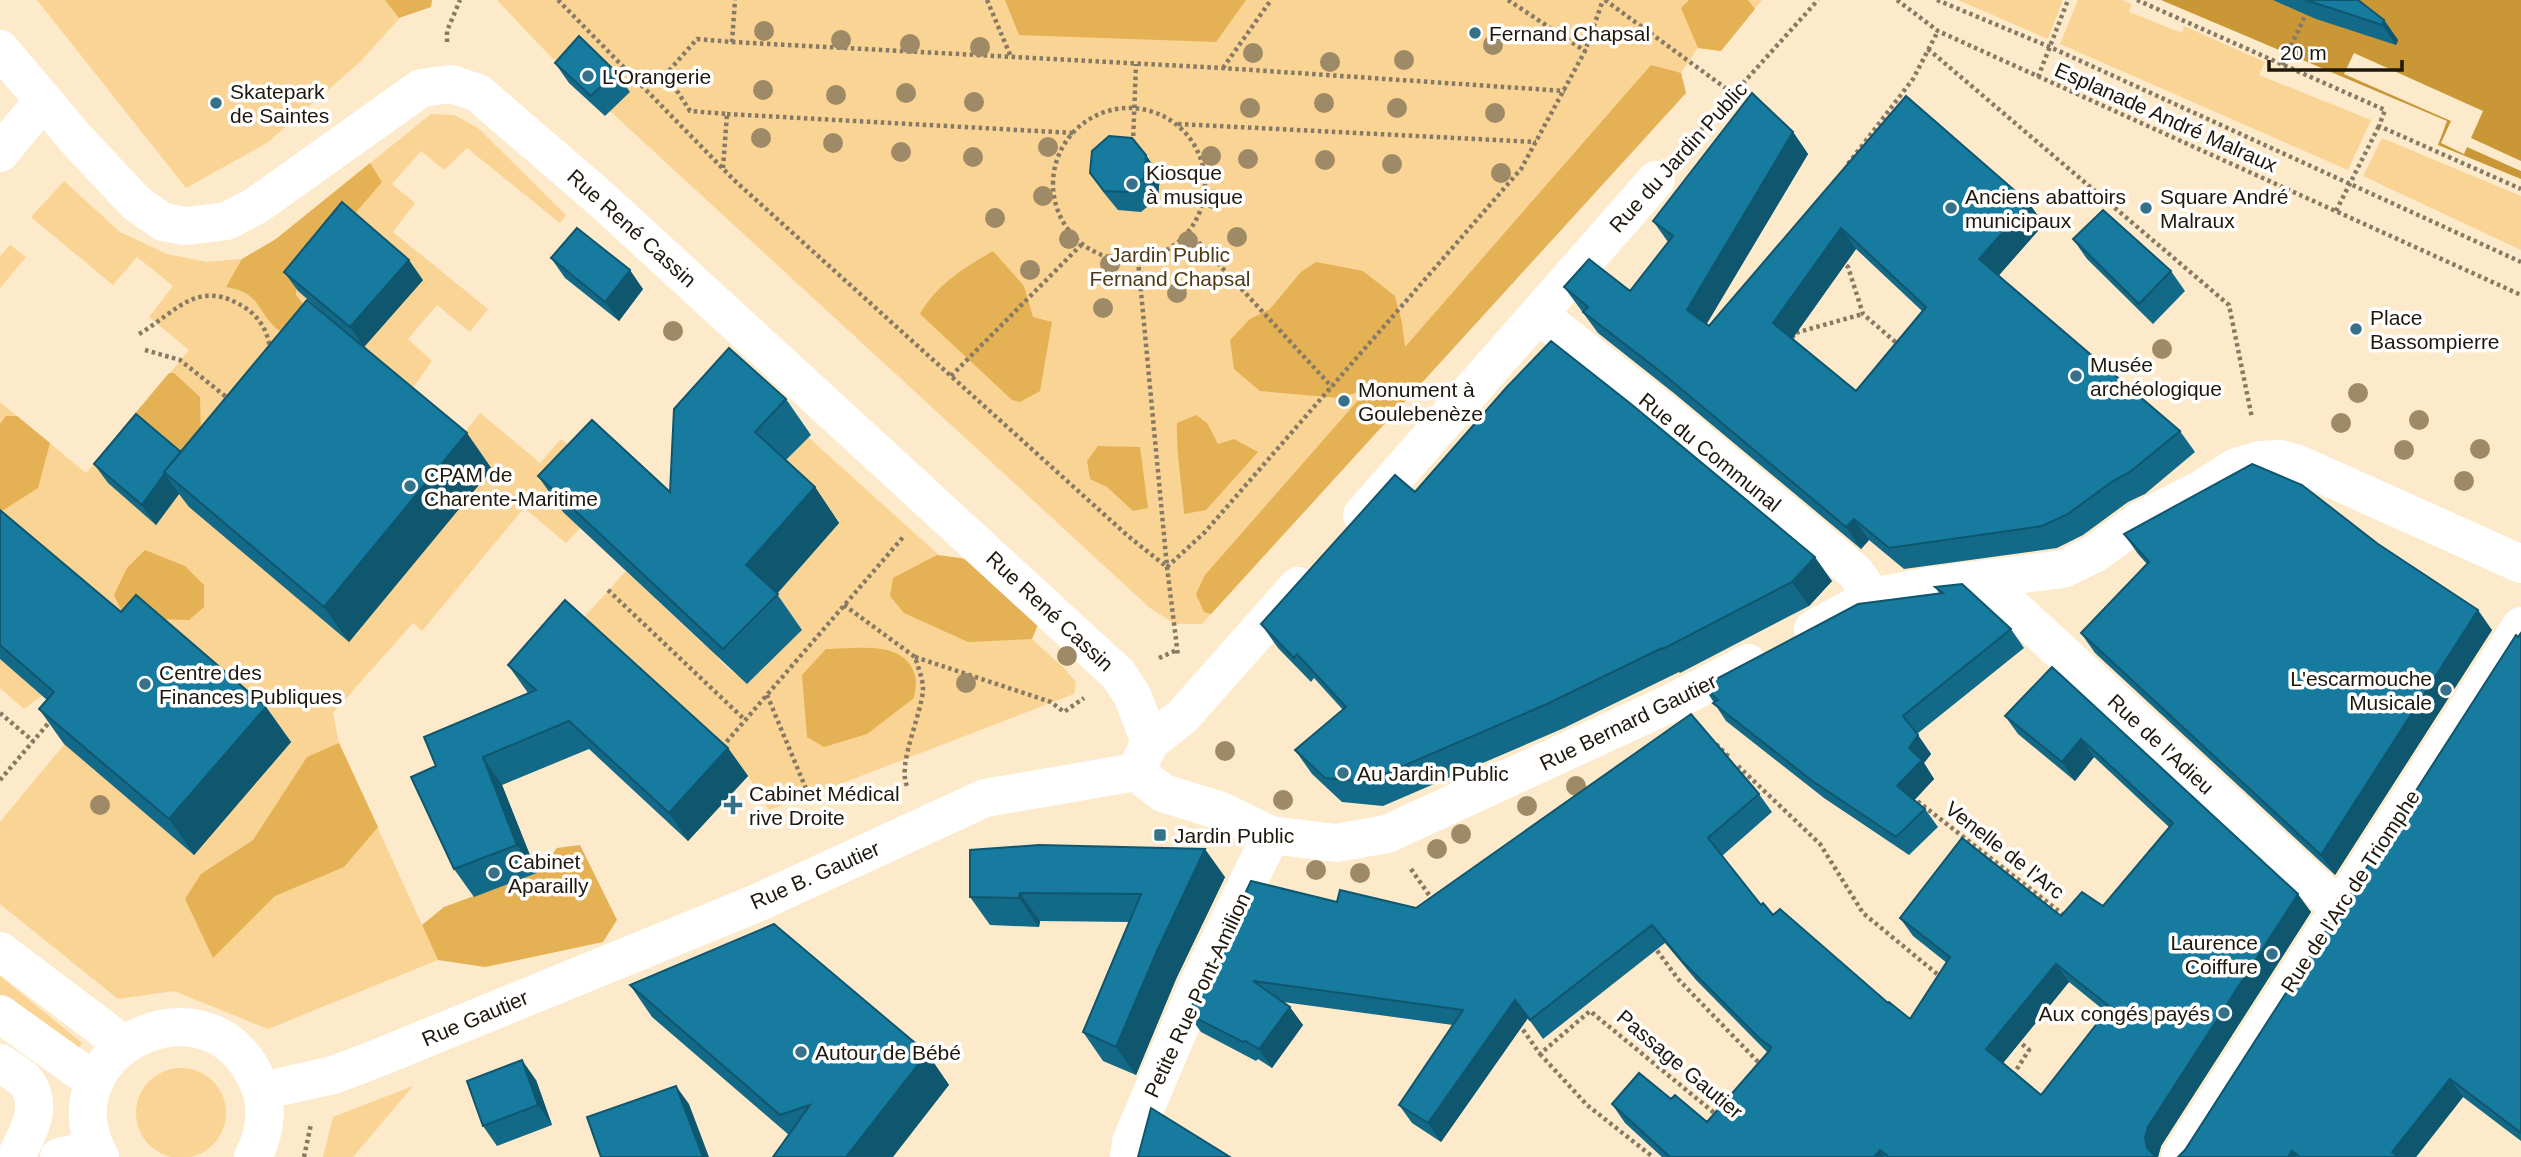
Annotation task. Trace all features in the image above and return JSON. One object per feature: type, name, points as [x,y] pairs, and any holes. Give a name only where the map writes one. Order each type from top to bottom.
[{"type":"street","name":"Rue René Cassin","points":[[0,48],[43,101],[136,203],[163,222],[186,226],[227,221],[257,205],[421,88],[451,84],[478,93],[611,208],[1118,674],[1132,695],[1143,757]]},
{"type":"street","points":[[0,153],[43,101]]},
{"type":"street","name":"Rue du Jardin Public","points":[[1143,757],[1329,552],[1656,180]]},
{"type":"street","name":"Rue du Communal","points":[[1539,315],[1662,411],[1855,572],[1873,597]]},
{"type":"street","points":[[2278,461],[2521,564]]},
{"type":"street","name":"Rue Bernard Gautier","points":[[1143,757],[1163,793],[1221,811],[1271,835],[1336,843],[1387,834],[1671,703],[1873,597],[1936,585],[2063,569],[2094,554],[2141,520],[2200,490],[2236,467],[2278,461]]},
{"type":"street","name":"Rue de l'Adieu","points":[[1983,580],[2339,908]]},
{"type":"street","name":"Rue de l'Arc de Triomphe","points":[[2179,1157],[2521,626]]},
{"type":"street","name":"Rue B. Gautier","points":[[684,932],[757,903],[985,798],[1143,757]]},
{"type":"street","name":"Petite Rue Pont-Amilion","points":[[1129,1157],[1131,1142],[1196,989],[1271,835]]},
{"type":"street","name":"Rue Gautier","points":[[262,1091],[333,1075],[373,1060],[684,932]]},
{"type":"street","points":[[0,951],[123,1044]]},
{"type":"street","points":[[0,1014],[94,1082]]},
{"type":"street","points":[[59,1157],[98,1153],[89,1127],[89,1104],[94,1082],[106,1061],[123,1044],[149,1030],[177,1026],[205,1030],[231,1043],[250,1064],[262,1091],[266,1117],[260,1144],[253,1157]]},
{"type":"street","points":[[0,1063],[26,1082],[34,1099],[32,1123],[16,1157]]},
{"type":"path","points":[[558,0],[723,168],[1128,536],[1167,567]]},
{"type":"path","points":[[732,42],[735,0]]},
{"type":"path","points":[[987,0],[1011,57]]},
{"type":"path","points":[[1222,68],[1271,0]]},
{"type":"path","points":[[1508,0],[1585,51]]},
{"type":"path","points":[[1167,567],[1205,532],[1521,169],[1585,51],[1604,0],[1735,95]]},
{"type":"path","name":"Rue du Jardin Public","points":[[1656,180],[1818,0]]},
{"type":"path","points":[[1897,0],[1938,31],[2038,77],[2068,0]]},
{"type":"path","points":[[1937,0],[2050,47],[2521,262]]},
{"type":"path","points":[[2137,0],[2385,110],[2336,211],[2521,295]]},
{"type":"path","points":[[2282,65],[2306,14]]},
{"type":"path","points":[[1846,166],[1913,79],[1938,31]]},
{"type":"path","points":[[666,74],[697,39],[1222,68],[1565,91]]},
{"type":"path","points":[[1928,48],[2229,305],[2278,461]]},
{"type":"path","points":[[1133,146],[1136,64]]},
{"type":"path","points":[[628,71],[666,74]]},
{"type":"path","points":[[666,74],[690,111],[1074,132]]},
{"type":"path","name":"Esplanade André Malraux","points":[[2038,77],[2336,211]]},
{"type":"path","points":[[1135,108],[1157,113],[1177,124],[1193,142],[1203,164],[1206,188],[1201,211],[1189,232],[1175,246],[1138,260],[1118,260],[1099,254],[1082,244],[1065,226],[1055,202],[1053,178],[1060,153],[1074,132],[1091,118],[1113,110],[1135,108]]},
{"type":"path","points":[[723,168],[727,114]]},
{"type":"path","points":[[1177,124],[1536,142]]},
{"type":"path","points":[[2379,127],[2521,189]]},
{"type":"path","points":[[1189,232],[1332,387]]},
{"type":"path","points":[[951,376],[1082,244]]},
{"type":"path","points":[[1839,258],[1847,267],[1863,314],[1907,353]]},
{"type":"path","points":[[1138,260],[1182,717]]},
{"type":"path","points":[[139,334],[158,324],[176,307],[192,299],[209,295],[224,298],[250,311],[261,323],[268,336],[271,361]]},
{"type":"path","points":[[1787,344],[1795,333],[1863,314]]},
{"type":"path","points":[[145,350],[180,359],[235,404]]},
{"type":"path","points":[[719,750],[933,503]]},
{"type":"path","points":[[608,590],[745,720]]},
{"type":"path","points":[[844,605],[915,657],[1051,702],[1064,712],[1118,674],[1177,650]]},
{"type":"path","points":[[915,657],[923,688],[904,780],[926,825]]},
{"type":"path","points":[[767,695],[809,796]]},
{"type":"path","points":[[0,780],[60,711]]},
{"type":"path","points":[[0,713],[33,741]]},
{"type":"path","points":[[1738,766],[1820,844],[1863,913],[1946,981]]},
{"type":"path","name":"Venelle de l'Arc","points":[[1905,789],[1931,814],[2073,923]]},
{"type":"path","points":[[1387,834],[1440,911]]},
{"type":"path","points":[[1648,937],[1678,979],[1765,1069]]},
{"type":"path","name":"Passage Gautier","points":[[1540,1054],[1590,1011],[1726,1123]]},
{"type":"path","points":[[1517,1021],[1540,1054],[1587,1105],[1653,1157]]},
{"type":"path","points":[[2009,1033],[2029,1050],[2013,1075]]},
{"type":"green space","name":"Skatepark de Saintes","points":[[37,0],[416,0],[360,62],[267,143],[186,188]]},
{"type":"green space","name":"Jardin Public Fernand Chapsal","points":[[497,0],[1762,0],[1721,51],[1698,48],[1681,73],[1686,93],[1202,624],[1175,624],[1150,608],[549,55]]},
{"type":"green space","points":[[1958,0],[2063,0],[2048,39]]},
{"type":"green space","points":[[2078,0],[2122,0],[2132,4],[2129,12],[2182,33],[2184,26],[2265,62],[2259,75],[2371,120],[2348,170],[2060,44]]},
{"type":"green space","points":[[431,114],[454,115],[478,128],[566,215],[560,223],[467,148],[444,170],[421,151],[392,184],[415,203],[393,232],[488,309],[470,332],[437,305],[408,339],[432,361],[406,397],[463,434],[480,413],[540,463],[561,439],[601,472],[569,505],[568,516],[580,528],[566,543],[524,508],[422,631],[413,623],[333,713],[339,743],[438,960],[268,1029],[174,991],[118,999],[0,904],[0,822],[95,707],[42,696],[24,709],[0,688],[0,402],[86,473],[189,350],[149,317],[173,286],[137,257],[113,285],[31,217],[64,181],[120,232],[167,254],[207,262],[242,259],[276,239]]},
{"type":"green space","points":[[2382,138],[2521,196],[2521,250],[2363,176]]},
{"type":"green space","points":[[10,245],[26,257],[0,288],[0,256]]},
{"type":"green space","points":[[808,437],[1064,668],[1076,682],[1074,694],[769,810],[748,776],[579,623],[626,571],[702,643],[709,640],[714,653],[724,665],[751,681],[771,600],[839,523],[780,467]]},
{"type":"green space","points":[[0,976],[82,1043],[73,1056],[0,1000]]},
{"type":"green space","points":[[181,1068],[198,1071],[213,1081],[223,1096],[226,1113],[223,1130],[213,1145],[198,1155],[181,1158],[164,1155],[149,1145],[139,1130],[136,1113],[139,1096],[149,1081],[164,1071]]},
{"type":"green space","points":[[413,1086],[353,1157],[323,1157],[333,1117]]},
{"type":"shaded area","points":[[385,0],[432,0],[431,7],[399,18]]},
{"type":"shaded area","points":[[1005,0],[1246,0],[1216,42],[1019,35]]},
{"type":"shaded area","points":[[1689,0],[1748,0],[1755,9],[1721,51],[1698,48],[1681,8]]},
{"type":"shaded area","points":[[2161,0],[2521,0],[2521,179],[2438,145],[2447,121]]},
{"type":"shaded area","points":[[1651,65],[1681,73],[1686,93],[1211,614],[1204,612],[1196,594],[1205,575],[1368,389],[1339,398],[1260,391],[1234,369],[1230,340],[1250,319],[1270,309],[1301,272],[1316,262],[1363,271],[1395,296],[1405,347]]},
{"type":"shaded area","points":[[370,163],[382,182],[296,282],[296,295],[314,318],[293,336],[279,330],[252,298],[226,287],[242,259],[276,239]]},
{"type":"shaded area","points":[[993,251],[1024,286],[1033,317],[1052,322],[1040,391],[1020,402],[1012,400],[920,314],[943,286],[962,270]]},
{"type":"shaded area","points":[[169,373],[174,373],[200,397],[201,443],[174,454],[132,440],[122,429]]},
{"type":"shaded area","points":[[1196,415],[1207,423],[1218,444],[1234,439],[1258,452],[1206,510],[1184,514],[1177,423]]},
{"type":"shaded area","points":[[6,416],[17,416],[50,443],[38,488],[2,511],[0,424]]},
{"type":"shaded area","points":[[1098,446],[1140,447],[1148,508],[1133,511],[1107,487],[1090,479],[1087,461]]},
{"type":"shaded area","points":[[145,550],[185,566],[204,585],[204,607],[189,620],[125,618],[114,595],[127,568]]},
{"type":"shaded area","points":[[937,555],[961,558],[992,568],[1039,622],[1032,639],[968,642],[904,613],[890,596],[893,578]]},
{"type":"shaded area","points":[[826,649],[878,649],[901,656],[910,664],[915,676],[914,698],[867,734],[824,747],[807,737],[802,675]]},
{"type":"shaded area","points":[[339,743],[378,827],[344,867],[275,896],[213,958],[185,899],[201,874],[253,840],[307,757]]},
{"type":"shaded area","points":[[580,845],[617,920],[603,942],[485,967],[438,960],[422,925],[444,907],[537,873],[557,848]]},
{"type":"pier","points":[[2354,53],[2483,111],[2471,138],[2521,161],[2521,171],[2467,147],[2464,154],[2441,143],[2451,121],[2344,74]]},
{"type":"building","points":[[2306,0],[2358,0],[2384,20],[2382,25]]},
{"type":"building","points":[[579,36],[616,72],[591,96],[555,63]]},
{"type":"building","points":[[1752,93],[1793,132],[1687,310],[1709,326],[1906,96],[2029,203],[1979,259],[2180,431],[2130,472],[2068,514],[2042,526],[1889,548],[1854,519],[1846,527],[1661,372],[1583,312],[1588,307],[1564,287],[1589,259],[1630,291],[1673,236],[1653,221]],"holes":[[[1841,228],[1926,307],[1856,391],[1773,323]]]},
{"type":"building","points":[[1109,136],[1132,138],[1146,155],[1144,178],[1127,192],[1104,191],[1090,173],[1092,151]]},
{"type":"building","points":[[342,202],[409,260],[350,327],[284,272]]},
{"type":"building","points":[[2103,210],[2171,271],[2139,304],[2073,239]]},
{"type":"building","points":[[577,228],[630,270],[605,302],[551,258]]},
{"type":"building","name":"CPAM de Charente-Maritime","points":[[307,300],[467,433],[324,607],[164,472]]},
{"type":"building","points":[[1551,341],[1815,557],[1792,582],[1663,649],[1547,704],[1366,782],[1325,778],[1295,750],[1346,707],[1297,654],[1294,658],[1261,624],[1395,475],[1415,492]]},
{"type":"building","points":[[729,348],[786,399],[755,432],[815,487],[746,565],[778,594],[723,649],[538,476],[592,420],[670,492],[674,409]]},
{"type":"building","points":[[136,414],[181,452],[142,505],[94,464]]},
{"type":"building","points":[[2252,464],[2302,485],[2378,544],[2478,610],[2321,855],[2081,633],[2149,562],[2124,534]]},
{"type":"building","name":"Centre des Finances Publiques","points":[[0,510],[121,612],[136,595],[266,707],[169,819],[39,709],[54,692],[0,645]]},
{"type":"building","points":[[1962,584],[2011,629],[1903,716],[1918,735],[1909,748],[1922,760],[1897,786],[1925,809],[1896,837],[1811,780],[1713,703],[1718,700],[1703,686],[1858,604],[1943,593],[1935,587]]},
{"type":"building","points":[[565,600],[728,748],[669,813],[569,721],[483,757],[517,845],[454,869],[411,777],[436,766],[424,737],[536,690],[508,665]]},
{"type":"building","points":[[2521,633],[2521,1133],[2450,1079],[2392,1152],[2398,1157],[2300,1157],[2292,1151],[2288,1157],[2178,1157],[2516,635],[2518,637]]},
{"type":"building","points":[[2052,667],[2298,894],[2148,1127],[2145,1138],[2147,1148],[2156,1157],[1889,1157],[1880,1150],[1874,1157],[1670,1157],[1612,1104],[1639,1073],[1671,1099],[1675,1095],[1707,1122],[1771,1047],[1683,962],[1652,925],[1530,1020],[1515,1000],[1428,1123],[1399,1105],[1463,1010],[1253,981],[1290,1007],[1259,1049],[1188,1014],[1251,881],[1337,902],[1340,890],[1416,908],[1691,714],[1759,794],[1708,838],[1761,905],[1763,903],[1773,915],[1780,909],[1910,1019],[1950,957],[1900,918],[1962,838],[2061,916],[2082,892],[2103,906],[2173,823],[2081,739],[2062,762],[2005,716]],"holes":[[[2056,964],[2110,1007],[2041,1095],[1986,1049]]]},
{"type":"building","points":[[1039,845],[1205,849],[1116,1047],[1083,1032],[1141,894],[1020,893],[1019,898],[970,897],[970,850]]},
{"type":"building","name":"Autour de Bébé","points":[[774,924],[927,1053],[846,1157],[773,1157],[810,1105],[780,1115],[630,985]]},
{"type":"building","points":[[522,1060],[538,1105],[483,1126],[467,1081]]},
{"type":"building","points":[[676,1086],[703,1157],[601,1157],[587,1117]]},
{"type":"building","points":[[1151,1108],[1230,1157],[1138,1157]]},
{"type":"place","name":"Fernand Chapsal","points":[[1475,33]]},
{"type":"place","name":"L'Orangerie","points":[[588,76]]},
{"type":"place","name":"Skatepark de Saintes","points":[[216,103]]},
{"type":"place","name":"Kiosque à musique","points":[[1132,184]]},
{"type":"place","name":"Anciens abattoirs municipaux","points":[[1951,208]]},
{"type":"place","name":"Square André Malraux","points":[[2146,208]]},
{"type":"place","name":"Place Bassompierre","points":[[2356,329]]},
{"type":"place","name":"Musée archéologique","points":[[2076,376]]},
{"type":"place","name":"Monument à Goulebenèze","points":[[1344,401]]},
{"type":"place","name":"CPAM de Charente-Maritime","points":[[410,486]]},
{"type":"place","name":"Centre des Finances Publiques","points":[[145,684]]},
{"type":"place","name":"L'escarmouche Musicale","points":[[2446,690]]},
{"type":"place","name":"Au Jardin Public","points":[[1343,773]]},
{"type":"place","name":"Cabinet Médical rive Droite","points":[[733,805]]},
{"type":"place","name":"Jardin Public","points":[[1160,835]]},
{"type":"place","name":"Cabinet Aparailly","points":[[494,873]]},
{"type":"place","name":"Laurence Coiffure","points":[[2272,954]]},
{"type":"place","name":"Aux congés payés","points":[[2224,1013]]},
{"type":"place","name":"Autour de Bébé","points":[[801,1052]]}]
